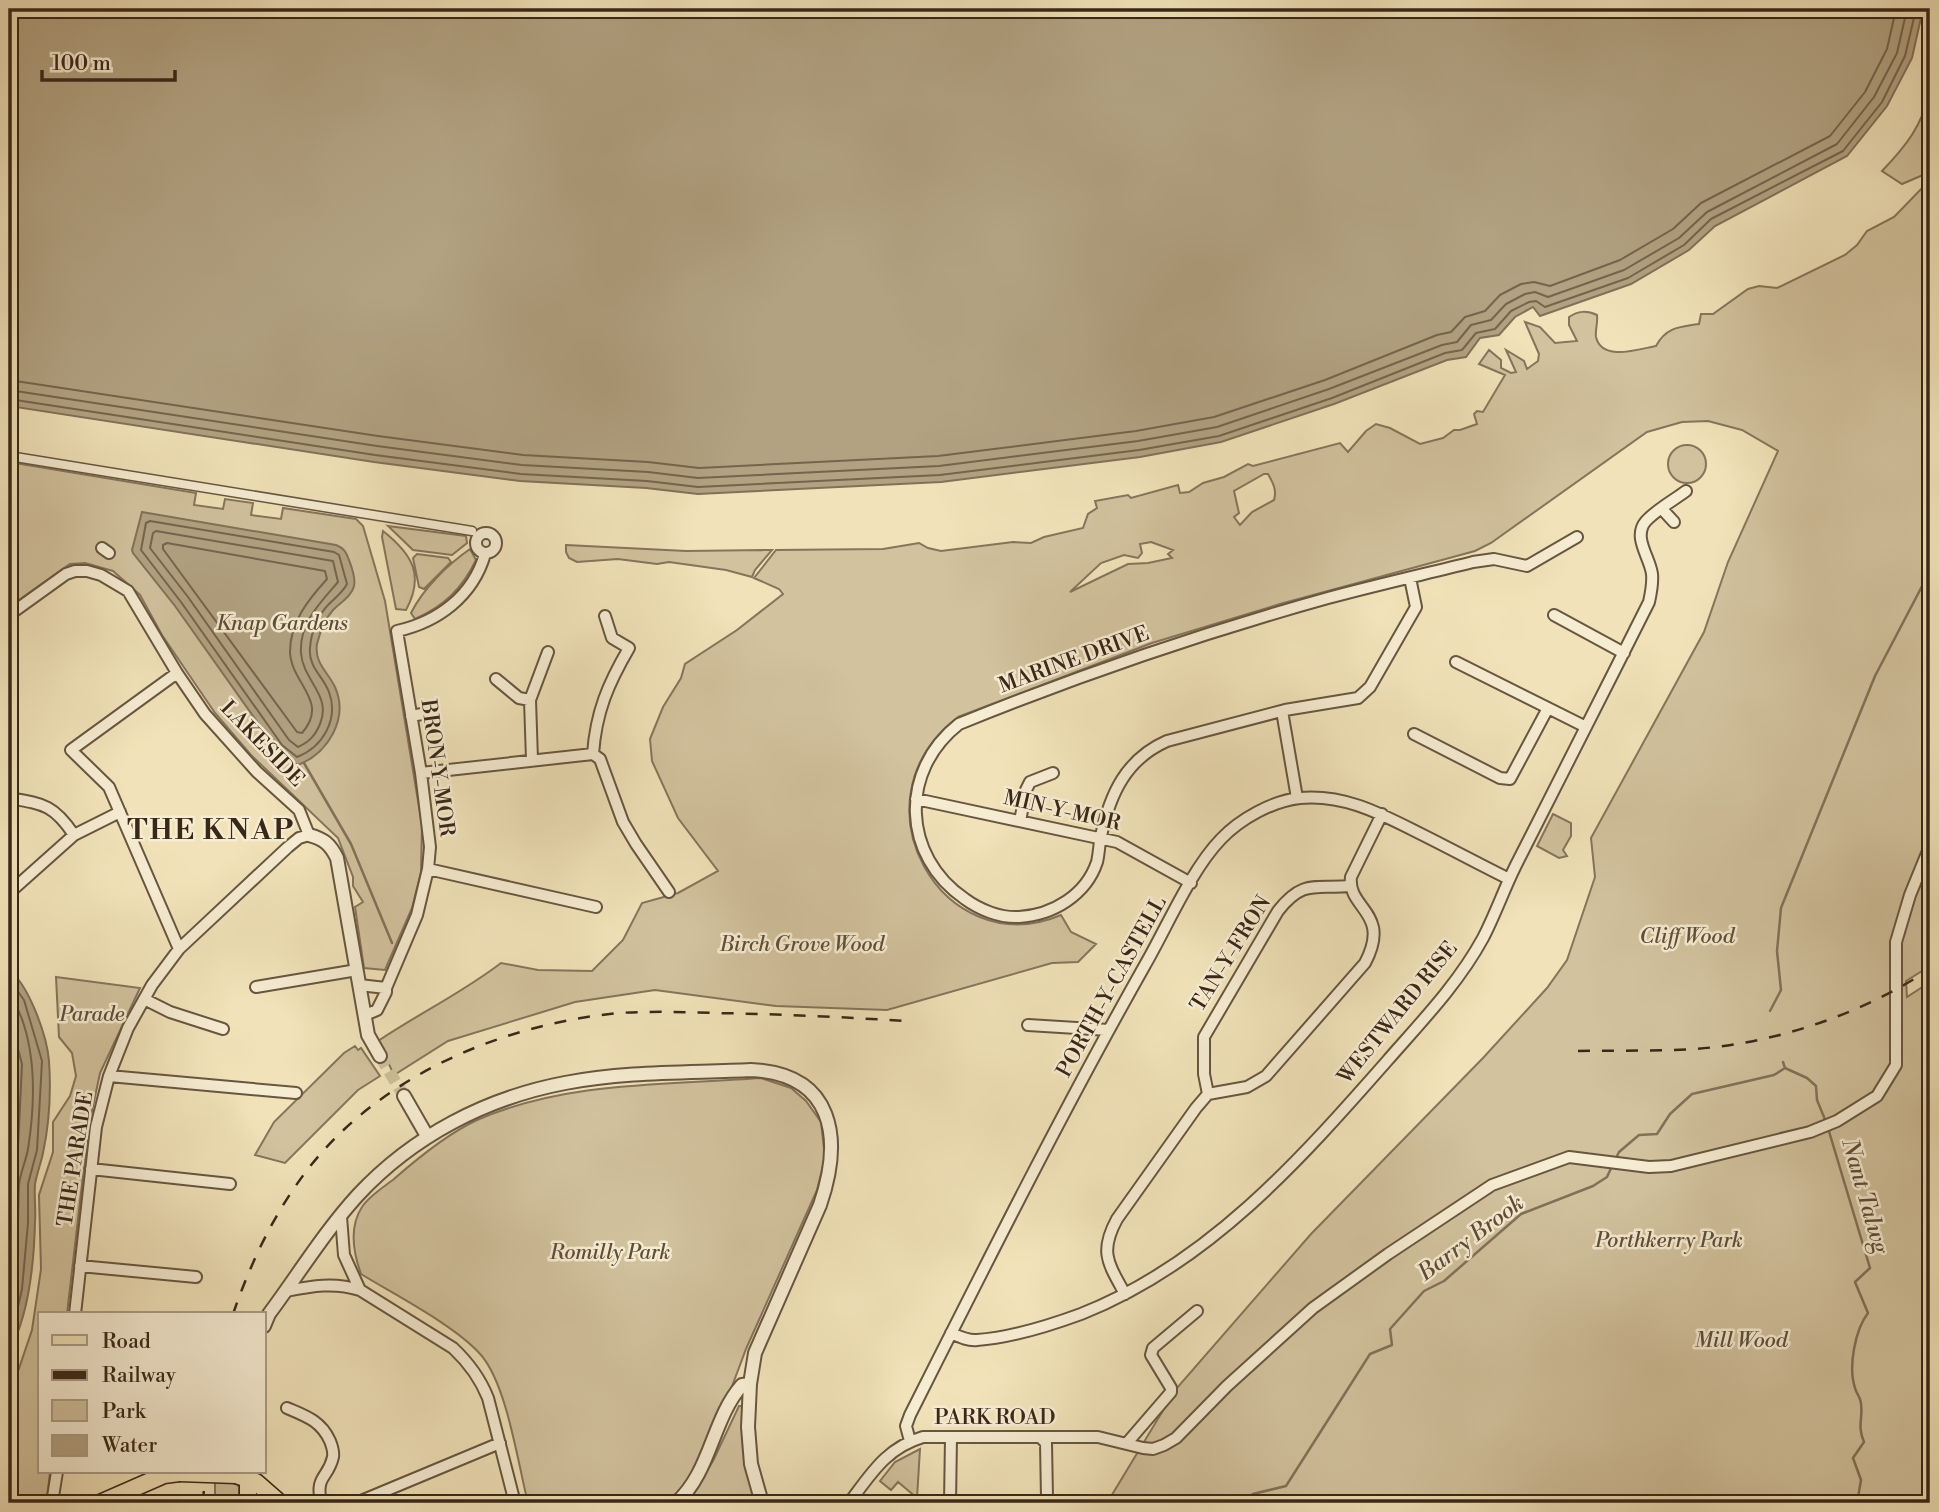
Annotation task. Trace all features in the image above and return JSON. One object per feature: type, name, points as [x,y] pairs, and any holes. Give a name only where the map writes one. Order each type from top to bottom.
[{"type":"main road","points":[[100,1503],[156,1478],[174,1474]]},
{"type":"main road","points":[[212,1474],[244,1475],[272,1494],[277,1501]]},
{"type":"main road","points":[[244,1475],[250,1503],[260,1496],[277,1501]]},
{"type":"street","points":[[9,456],[472,531]]},
{"type":"street","name":"WESTWARD RISE","points":[[951,1333],[964,1339],[976,1340],[1064,1321],[1125,1294],[1165,1271],[1252,1205],[1296,1162],[1393,1054],[1462,971],[1483,938],[1509,879],[1649,602],[1652,572],[1640,536],[1646,521],[1686,491]]},
{"type":"street","points":[[1662,509],[1674,522]]},
{"type":"street","name":"MARINE DRIVE","points":[[1410,578],[1416,607],[1370,687],[1358,698],[1282,711],[1167,741],[1133,762],[1118,783],[1109,804],[1091,876],[1078,892],[1058,907],[1039,914],[1009,917],[988,912],[953,891],[936,874],[919,839],[916,799],[921,775],[934,750],[944,736],[959,724],[1153,650],[1319,600],[1473,562],[1494,559],[1527,566],[1577,537]]},
{"type":"street","name":"BRON-Y-MOR","points":[[365,1015],[377,1010],[387,992],[386,988],[417,915],[428,870],[429,826],[397,631],[412,628],[436,617],[458,600],[478,573],[485,554]]},
{"type":"street","name":"LAKESIDE","points":[[9,615],[75,570],[101,575],[135,599],[177,673],[205,714],[226,739],[299,810],[309,835],[330,845],[337,858],[368,1035],[380,1056]]},
{"type":"street","points":[[1555,615],[1624,653]]},
{"type":"street","points":[[593,754],[601,702],[629,648],[612,638],[605,616]]},
{"type":"street","points":[[532,760],[530,701],[548,652]]},
{"type":"street","points":[[1456,662],[1586,727]]},
{"type":"street","points":[[177,673],[71,750],[105,781],[179,949]]},
{"type":"street","points":[[496,679],[519,698],[530,701]]},
{"type":"street","points":[[1414,734],[1500,778],[1510,779],[1548,708]]},
{"type":"street","points":[[1282,711],[1297,798]]},
{"type":"street","points":[[411,716],[433,712]]},
{"type":"street","points":[[421,774],[593,754],[600,759],[623,822],[636,845],[670,891]]},
{"type":"street","points":[[1020,821],[1030,782],[1053,773]]},
{"type":"street","points":[[9,798],[51,808],[75,835]]},
{"type":"street","name":"PORTH-Y-CASTELL","points":[[910,1441],[906,1426],[910,1415],[951,1333],[1109,1030],[1191,883],[1220,840],[1252,815],[1297,798],[1340,800],[1359,804],[1382,814],[1509,879]]},
{"type":"street","name":"MIN-Y-MOR","points":[[916,799],[1101,837],[1138,851],[1191,883]]},
{"type":"street","points":[[9,893],[75,835],[120,811]]},
{"type":"street","points":[[1125,1294],[1113,1272],[1107,1253],[1108,1236],[1117,1219],[1196,1108],[1208,1094],[1247,1087],[1266,1076],[1365,963],[1372,950],[1372,921],[1350,886],[1351,877],[1382,814]]},
{"type":"street","name":"THE PARADE","points":[[75,1312],[96,1127],[109,1076],[128,1028],[161,970],[179,949],[288,847],[299,838],[309,835]]},
{"type":"street","name":"PARK ROAD","points":[[849,1503],[886,1456],[910,1441],[923,1437],[1098,1437],[1153,1449],[1164,1446],[1176,1438],[1227,1386],[1314,1308],[1492,1185],[1569,1157],[1649,1167],[1671,1166],[1833,1123],[1877,1096],[1896,1065],[1896,942],[1910,895],[1930,846]]},
{"type":"street","points":[[428,870],[596,907]]},
{"type":"street","name":"TAN-Y-FRON","points":[[1208,1094],[1204,1074],[1204,1037],[1278,911],[1292,895],[1305,888],[1320,885],[1350,886]]},
{"type":"street","points":[[256,987],[357,970]]},
{"type":"street","points":[[359,985],[386,988]]},
{"type":"street","points":[[144,999],[170,1012],[223,1029]]},
{"type":"street","points":[[1028,1025],[1109,1030]]},
{"type":"street","points":[[266,1321],[359,1195],[426,1136],[484,1106],[566,1083],[629,1075],[751,1070],[769,1071],[790,1077],[809,1089],[827,1115],[831,1133],[829,1180],[755,1353],[748,1427],[751,1464],[762,1503]]},
{"type":"street","points":[[109,1076],[296,1093]]},
{"type":"street","points":[[404,1096],[426,1136]]},
{"type":"street","points":[[91,1169],[230,1184]]},
{"type":"street","points":[[341,1217],[344,1255],[360,1290]]},
{"type":"street","points":[[80,1266],[196,1277]]},
{"type":"street","points":[[286,1291],[330,1284],[342,1284],[360,1290],[439,1339],[465,1359],[488,1398],[515,1503]]},
{"type":"street","points":[[1126,1443],[1171,1392],[1151,1355],[1153,1348],[1197,1311]]},
{"type":"street","points":[[676,1503],[695,1479],[736,1392],[742,1385],[750,1384]]},
{"type":"street","points":[[287,1408],[313,1419],[324,1429],[333,1449],[331,1461],[319,1482],[321,1503]]},
{"type":"street","points":[[950,1503],[951,1437]]},
{"type":"street","points":[[1041,1438],[1046,1443],[1047,1498],[1044,1503]]},
{"type":"street","points":[[356,1503],[500,1443]]},
{"type":"street","points":[[54,1502],[57,1474]]},
{"type":"green space","points":[[1930,91],[1930,180],[1923,175],[1902,184],[1882,171],[1912,135]]},
{"type":"green space","name":"Porthkerry Park","points":[[1930,180],[1930,966],[1906,981],[1907,997],[1930,982],[1930,1503],[1107,1503],[1176,1389],[1311,1234],[1483,1058],[1547,988],[1567,960],[1595,877],[1591,838],[1704,632],[1728,562],[1778,451],[1742,430],[1708,421],[1682,422],[1647,432],[1491,543],[1475,551],[1280,604],[1152,643],[958,717],[926,752],[911,790],[911,830],[924,866],[948,896],[980,917],[1018,924],[1061,915],[1071,932],[1096,944],[1078,962],[1052,963],[887,1010],[776,1006],[655,990],[575,1002],[448,1041],[394,1075],[378,1041],[501,963],[538,970],[592,971],[623,940],[642,903],[678,893],[718,871],[678,818],[652,761],[650,739],[663,707],[681,678],[685,664],[737,630],[783,594],[779,589],[754,578],[776,550],[883,549],[919,543],[941,551],[1013,542],[1031,543],[1044,537],[1083,528],[1088,514],[1097,508],[1095,501],[1128,495],[1131,498],[1178,485],[1180,493],[1189,492],[1203,483],[1224,477],[1248,464],[1253,466],[1340,443],[1348,452],[1366,431],[1376,424],[1390,428],[1420,444],[1443,438],[1454,430],[1477,424],[1474,414],[1477,411],[1483,412],[1505,375],[1479,364],[1489,350],[1501,360],[1501,368],[1511,373],[1516,372],[1506,350],[1524,361],[1527,369],[1538,361],[1539,354],[1525,322],[1540,327],[1555,343],[1577,341],[1569,325],[1569,317],[1579,312],[1589,312],[1597,315],[1596,337],[1606,349],[1622,352],[1656,346],[1669,331],[1699,324],[1701,314],[1713,314],[1748,289],[1759,286],[1777,288],[1845,255],[1867,231],[1894,217]],"holes":[[[1268,474],[1273,484],[1274,500],[1252,512],[1240,525],[1234,517],[1239,513],[1234,491]],[[1151,542],[1173,550],[1168,554],[1172,558],[1128,564],[1070,592],[1101,563],[1124,555],[1138,558],[1142,553],[1140,544]]]},
{"type":"green space","points":[[1687,445],[1701,450],[1706,464],[1701,478],[1687,483],[1673,478],[1668,464],[1673,450]]},
{"type":"green space","name":"Knap Gardens","points":[[9,462],[196,493],[194,505],[223,509],[225,499],[253,503],[251,515],[281,519],[283,508],[356,519],[363,526],[385,601],[422,825],[421,872],[412,908],[385,970],[364,968],[355,907],[363,902],[353,886],[353,877],[338,838],[251,755],[215,713],[162,635],[140,595],[113,571],[85,563],[70,564],[9,607]]},
{"type":"green space","points":[[388,526],[466,536],[467,543],[452,555],[413,550]]},
{"type":"green space","points":[[383,531],[402,548],[415,576],[412,598],[406,610],[396,609]]},
{"type":"green space","points":[[566,545],[686,551],[772,550],[752,577],[726,570],[669,562],[657,564],[618,559],[577,562],[569,558]]},
{"type":"green space","points":[[470,549],[476,560],[465,580],[443,602],[415,619],[411,613],[429,586]]},
{"type":"green space","points":[[417,554],[448,558],[451,562],[424,589],[419,587],[413,558]]},
{"type":"green space","points":[[1553,814],[1571,823],[1571,836],[1563,850],[1567,856],[1559,858],[1537,846]]},
{"type":"green space","name":"Parade","points":[[56,977],[140,988],[100,1073],[89,1125],[67,1312],[38,1312],[38,1474],[50,1474],[47,1498],[43,1503],[9,1503],[9,1398],[32,1330],[41,1269],[39,1195],[53,1152],[53,1122],[70,1096],[76,1076],[72,1053],[59,1037]]},
{"type":"green space","points":[[355,1046],[358,1050],[361,1048],[380,1076],[358,1090],[285,1163],[255,1155],[274,1122],[344,1053]]},
{"type":"green space","name":"Romilly Park","points":[[761,1078],[791,1088],[806,1101],[821,1122],[825,1158],[817,1190],[690,1481],[669,1503],[528,1503],[505,1405],[490,1368],[481,1355],[441,1322],[361,1274],[356,1257],[354,1231],[362,1207],[373,1195],[444,1139],[477,1120],[511,1107],[581,1091]]},
{"type":"green space","points":[[739,1406],[742,1406],[743,1451],[756,1503],[688,1502],[713,1461]]},
{"type":"green space","points":[[920,1449],[917,1498],[898,1482],[891,1490],[880,1481],[895,1462]]},
{"type":"green space","points":[[215,1481],[235,1482],[239,1487],[239,1503],[215,1503]]},
{"type":"water","points":[[9,9],[1923,9],[1912,58],[1887,106],[1847,156],[1715,226],[1689,250],[1631,284],[1540,316],[1533,307],[1515,317],[1499,335],[1480,338],[1466,357],[1447,360],[1334,404],[1221,442],[1140,457],[941,482],[698,494],[646,488],[520,481],[374,462],[9,406]]},
{"type":"water","points":[[142,512],[336,545],[346,553],[353,573],[353,590],[328,617],[317,644],[320,662],[339,699],[337,723],[327,743],[309,760],[298,765],[277,750],[175,606],[133,553]]},
{"type":"water","points":[[9,970],[30,999],[41,1025],[48,1051],[50,1084],[47,1131],[35,1184],[32,1272],[26,1306],[9,1352]]},
{"type":"waterway","name":"Nant Talwg","points":[[1770,1011],[1781,990],[1777,951],[1781,908],[1875,676],[1930,571]]},
{"type":"waterway","points":[[304,763],[351,844],[392,943]]},
{"type":"waterway","name":"Nant Talwg","points":[[1783,1062],[1785,1068],[1807,1078],[1816,1086],[1817,1100],[1826,1122]]},
{"type":"waterway","name":"Barry Brook","points":[[1615,1160],[1619,1152],[1639,1135],[1657,1134],[1670,1114],[1692,1094],[1774,1075],[1785,1068]]},
{"type":"waterway","name":"Nant Talwg","points":[[1828,1128],[1870,1268],[1855,1282],[1868,1313],[1856,1339],[1852,1370],[1861,1402],[1861,1431],[1864,1442],[1853,1458],[1861,1480],[1857,1503]]},
{"type":"waterway","name":"Barry Brook","points":[[1235,1503],[1253,1494],[1286,1486],[1370,1354],[1392,1345],[1390,1329],[1424,1291],[1444,1281],[1521,1214],[1593,1186],[1607,1177],[1612,1166]]},
{"type":"tunnel","points":[[380,1056],[404,1096]]},
{"type":"railway","points":[[1578,1051],[1699,1049],[1772,1037],[1855,1009],[1930,969]]},
{"type":"railway","points":[[234,1312],[264,1238],[308,1169],[338,1136],[371,1107],[408,1081],[447,1060],[489,1042],[532,1029],[619,1013],[762,1014],[905,1021]]},
{"type":"railway","points":[[203,1503],[205,1474]]},
{"type":"district","name":"THE KNAP","points":[[211,830]]},
{"type":"park label","name":"Cliff Wood","points":[[1687,937]]},
{"type":"park label","name":"Birch Grove Wood","points":[[802,945]]},
{"type":"park label","name":"Mill Wood","points":[[1741,1341]]}]
